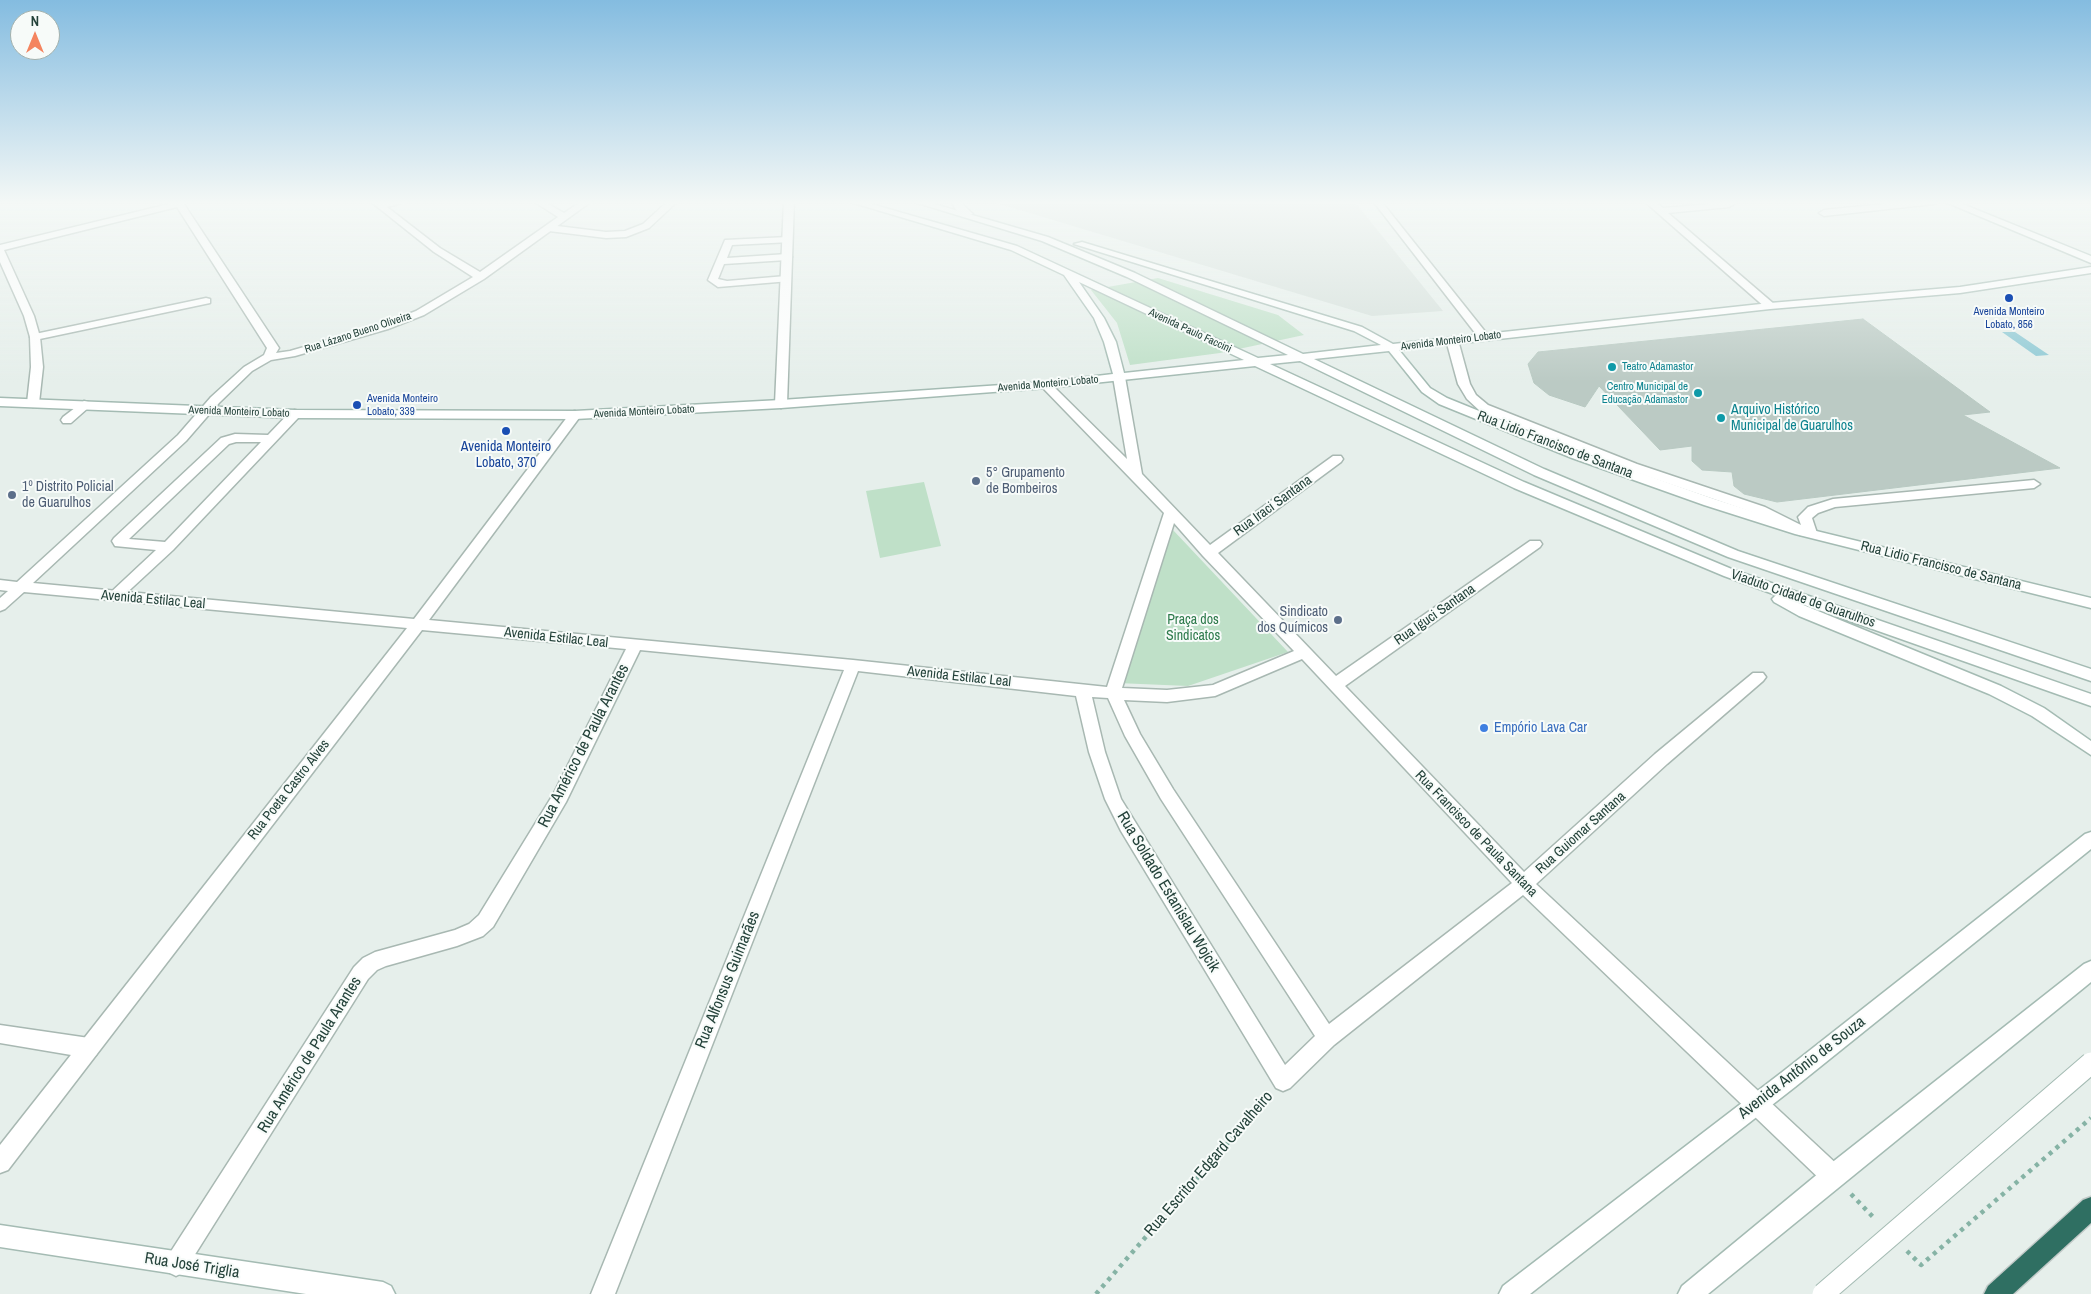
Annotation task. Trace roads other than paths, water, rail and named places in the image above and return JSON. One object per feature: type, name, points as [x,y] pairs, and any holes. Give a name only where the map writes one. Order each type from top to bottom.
[{"type":"highway","points":[[1996,1294],[2091,1208]]},
{"type":"street","points":[[5,261],[29,316],[35,338],[37,367],[33,403]]},
{"type":"street","points":[[217,261],[273,348],[268,357]]},
{"type":"street","points":[[455,261],[480,277]]},
{"type":"street","name":"Rua Lázano Bueno Oliveira","points":[[0,606],[182,438],[239,376],[268,357],[291,354],[420,313],[502,261]]},
{"type":"street","points":[[720,261],[713,280],[718,284],[786,279]]},
{"type":"street","points":[[781,404],[787,261]]},
{"type":"street","name":"Avenida Paulo Faccini","points":[[1043,261],[1519,485]]},
{"type":"street","name":"Avenida Paulo Faccini","points":[[1098,261],[1131,275],[1539,472]]},
{"type":"street","name":"Rua Lidio Francisco de Santana","points":[[1138,261],[1358,329],[1380,339],[1392,348],[1426,390],[1443,401],[1576,455],[1708,502],[1805,532],[2091,603]]},
{"type":"street","points":[[1424,261],[1483,336]]},
{"type":"street","points":[[1719,261],[1770,306]]},
{"type":"street","name":"Avenida Monteiro Lobato","points":[[0,402],[295,414],[575,415],[781,404],[1046,385],[1770,306],[1960,290],[2091,270]]},
{"type":"street","points":[[1064,271],[1086,296],[1110,342],[1119,377],[1136,476]]},
{"type":"street","points":[[35,338],[206,301]]},
{"type":"street","points":[[1452,340],[1464,384],[1471,397],[1484,408],[1633,467],[1760,510],[1805,532],[1805,517],[1813,510],[1833,504],[2034,484]]},
{"type":"street","name":"Rua Francisco de Paula Santana","points":[[1046,385],[1136,476],[1302,653],[1524,884],[1833,1176]]},
{"type":"street","points":[[66,420],[84,405]]},
{"type":"street","points":[[115,596],[168,547],[295,414]]},
{"type":"street","name":"Rua Poeta Castro Alves","points":[[0,1162],[418,624],[575,415]]},
{"type":"street","points":[[168,547],[120,543],[119,541],[225,441],[235,438],[270,439]]},
{"type":"street","name":"Rua Iraci Santana","points":[[1208,553],[1338,459]]},
{"type":"street","name":"Viaduto Cidade de Guarulhos","points":[[1539,472],[1733,554],[2091,674]]},
{"type":"street","name":"Viaduto Cidade de Guarulhos","points":[[1519,485],[1729,573],[2091,700]]},
{"type":"street","points":[[1170,514],[1113,693],[1133,736],[1167,794],[1327,1038]]},
{"type":"street","name":"Rua Iguci Santana","points":[[1334,686],[1535,544]]},
{"type":"street","points":[[1729,573],[1804,612],[1995,690],[2038,712],[2091,749]]},
{"type":"street","name":"Avenida Estilac Leal","points":[[0,585],[853,665],[1083,691],[1167,696],[1215,690],[1302,653]]},
{"type":"street","name":"Rua Américo de Paula Arantes","points":[[176,1264],[361,973],[370,964],[382,958],[457,938],[476,930],[486,921],[560,797],[635,646]]},
{"type":"street","name":"Rua Alfonsus Guimarães","points":[[603,1294],[853,665]]},
{"type":"street","name":"Rua Guiomar Santana","points":[[1327,1038],[1524,884],[1661,759],[1758,677]]},
{"type":"street","name":"Rua Soldado Estanislau Wojcik","points":[[1083,691],[1097,752],[1113,799],[1127,826],[1282,1081]]},
{"type":"street","name":"Avenida Antônio de Souza","points":[[1511,1294],[2091,839]]},
{"type":"street","points":[[1690,1294],[1833,1176],[2091,970]]},
{"type":"street","points":[[0,1034],[89,1048]]},
{"type":"street","name":"Rua Escritor Edgard Cavalheiro","points":[[1282,1081],[1327,1038]]},
{"type":"street","points":[[1823,1294],[2091,1063]]},
{"type":"street","name":"Rua José Triglia","points":[[0,1236],[383,1294]]},
{"type":"water","points":[[2002,332],[2015,332],[2049,355],[2036,356]]},
{"type":"place","name":"Avenida Monteiro Lobato, 856","points":[[2009,298]]},
{"type":"place","name":"Teatro Adamastor","points":[[1612,367]]},
{"type":"place","name":"Centro Municipal de Educação Adamastor","points":[[1698,393]]},
{"type":"place","name":"Avenida Monteiro Lobato, 339","points":[[357,405]]},
{"type":"place","name":"Arquivo Histórico Municipal de Guarulhos","points":[[1721,418]]},
{"type":"place","name":"Avenida Monteiro Lobato, 370","points":[[506,431]]},
{"type":"place","name":"5° Grupamento de Bombeiros","points":[[976,481]]},
{"type":"place","name":"1º Distrito Policial de Guarulhos","points":[[12,495]]},
{"type":"place","name":"Sindicato dos Químicos","points":[[1338,620]]},
{"type":"place","name":"Empório Lava Car","points":[[1484,728]]},
{"type":"park label","name":"Praça dos Sindicatos","points":[[1193,628]]}]
